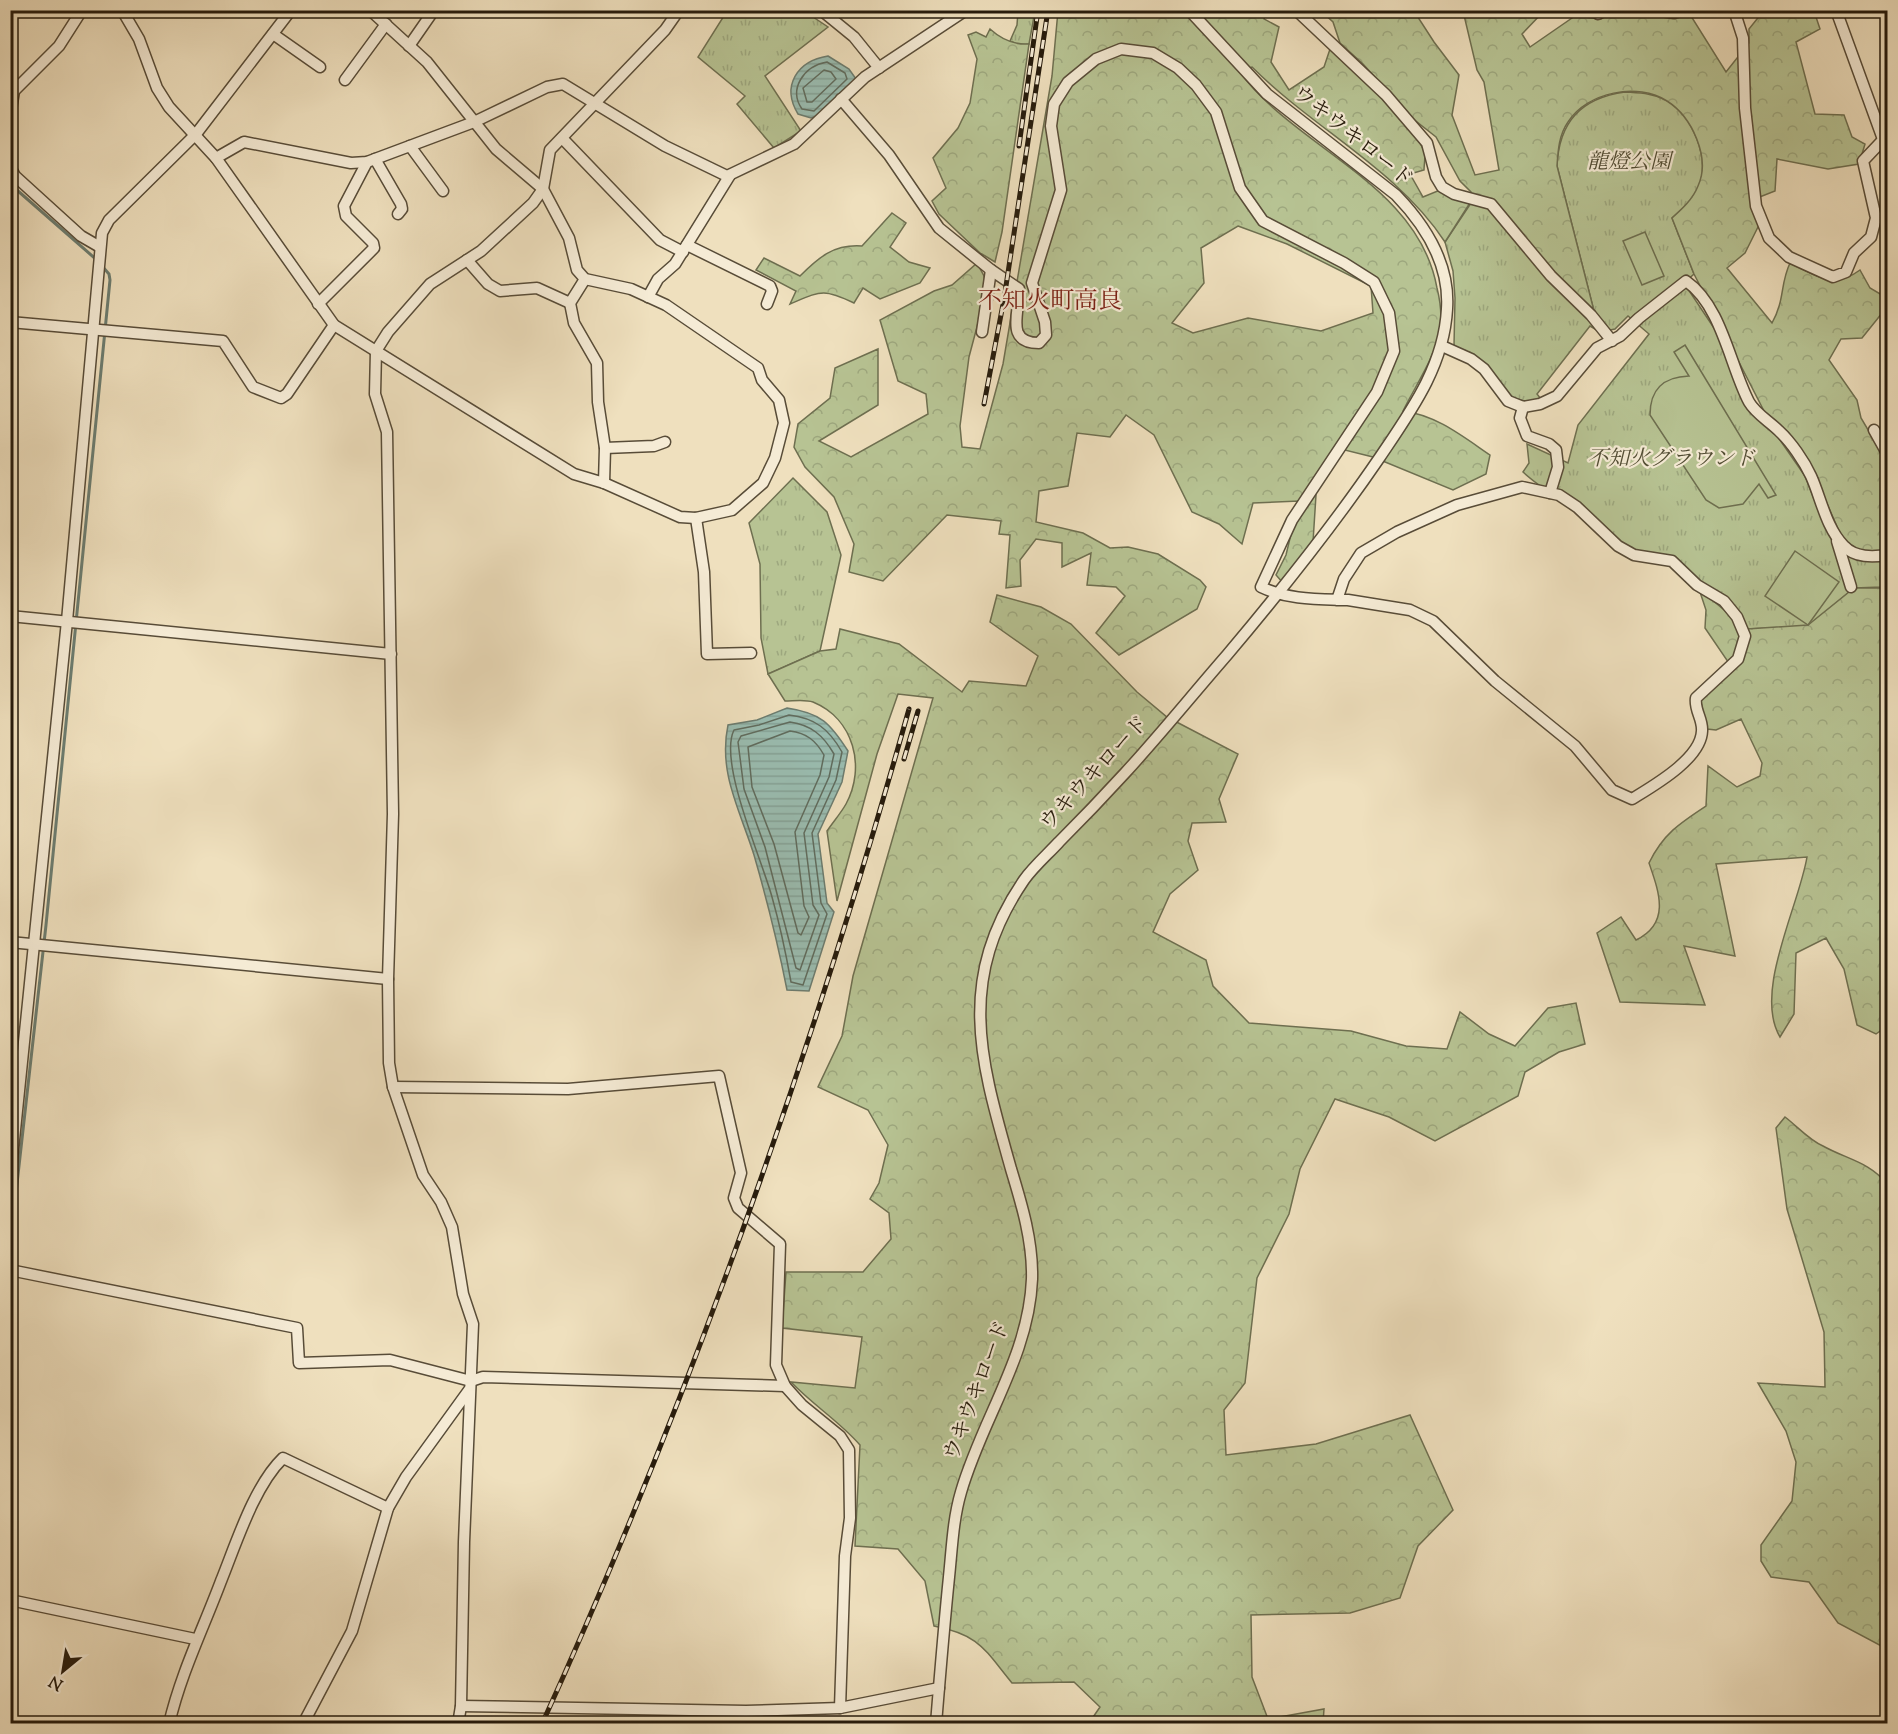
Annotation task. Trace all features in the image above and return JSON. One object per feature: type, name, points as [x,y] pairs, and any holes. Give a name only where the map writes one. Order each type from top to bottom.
[{"type":"street","points":[[10,116],[14,91],[60,46],[82,10]]},
{"type":"street","points":[[122,10],[139,39],[157,88],[170,107],[216,158],[334,325],[574,474],[604,483],[680,517],[696,518],[732,510],[763,483],[779,444],[783,412],[775,394],[762,380],[758,368],[681,314],[648,297],[631,289],[585,279],[577,270],[569,238],[543,189],[501,154],[433,69],[370,10]]},
{"type":"street","points":[[10,1179],[100,330],[99,271],[105,224],[195,134],[291,10]]},
{"type":"street","points":[[409,46],[434,10]]},
{"type":"street","points":[[458,1724],[461,1706],[473,1324],[463,1294],[452,1227],[441,1202],[423,1175],[393,1087],[389,1063],[388,979],[393,814],[387,432],[375,394],[376,351],[417,296],[515,221],[543,189],[546,158],[550,150],[665,30],[679,10]]},
{"type":"street","points":[[821,10],[854,37],[879,68]]},
{"type":"street","points":[[216,158],[236,144],[252,142],[328,160],[351,163],[371,161],[474,122],[556,84],[572,87],[665,146],[722,175],[730,175],[794,144],[841,99],[879,68],[966,10]]},
{"type":"street","name":"ウキウキロード","points":[[936,1724],[957,1508],[969,1466],[1019,1348],[1030,1302],[1032,1274],[1027,1230],[987,1079],[979,1035],[981,997],[990,950],[1008,908],[1030,872],[1134,763],[1278,595],[1336,520],[1411,411],[1442,346],[1448,294],[1438,254],[1419,220],[1396,195],[1267,94],[1190,10]]},
{"type":"street","points":[[1296,10],[1386,95],[1427,143],[1436,177],[1442,187],[1454,194],[1491,204],[1551,276],[1591,315],[1611,340]]},
{"type":"street","points":[[1654,10],[1674,13],[1684,10]]},
{"type":"street","points":[[1734,10],[1743,38],[1745,108],[1756,206],[1769,238],[1789,257],[1833,277],[1846,272],[1854,253],[1871,237],[1876,218],[1863,161],[1881,142]]},
{"type":"street","points":[[1836,10],[1881,142],[1887,153]]},
{"type":"street","points":[[345,80],[386,24]]},
{"type":"street","points":[[273,34],[320,67]]},
{"type":"street","points":[[841,99],[889,155],[939,228],[991,270],[1019,289],[1020,307],[1015,327],[1019,338],[1028,343],[1039,343],[1046,335],[1045,322],[1032,284],[1061,190],[1051,126],[1054,104],[1079,70],[1096,59],[1121,49],[1153,53],[1179,68],[1196,85],[1216,112],[1240,188],[1263,221],[1344,263],[1374,282],[1389,313],[1394,351],[1377,392],[1292,520],[1261,586],[1278,595],[1410,610],[1433,621],[1495,681],[1575,746],[1612,790],[1632,799],[1668,776],[1696,747],[1702,732],[1696,698],[1738,659],[1743,648],[1742,626],[1724,601],[1697,585],[1672,561],[1626,552],[1577,507],[1559,495],[1522,487],[1457,505],[1397,532],[1361,553],[1344,579],[1337,600]]},
{"type":"street","points":[[562,138],[660,240],[685,248],[770,286],[772,291],[767,304]]},
{"type":"street","points":[[410,146],[443,191]]},
{"type":"street","points":[[371,161],[401,204],[402,209],[398,214]]},
{"type":"street","points":[[318,304],[374,248],[373,243],[346,216],[344,206],[371,161]]},
{"type":"street","points":[[10,167],[15,176],[100,252]]},
{"type":"street","points":[[648,297],[658,279],[685,248],[730,175]]},
{"type":"street","points":[[467,260],[488,284],[500,291],[537,288],[570,303]]},
{"type":"street","points":[[982,332],[991,270]]},
{"type":"street","points":[[585,279],[570,303],[574,323],[597,363],[598,402],[605,448],[604,483]]},
{"type":"street","points":[[1442,346],[1470,359],[1484,369],[1508,401],[1523,406],[1540,404],[1557,396],[1597,348],[1611,340],[1686,281],[1693,286],[1730,349],[1751,405],[1784,435],[1808,471],[1837,537],[1851,587]]},
{"type":"street","points":[[10,322],[223,341],[253,387],[281,398],[287,394],[334,325]]},
{"type":"street","points":[[1523,406],[1520,418],[1527,436],[1549,444],[1556,450],[1558,467],[1550,492]]},
{"type":"street","points":[[1874,430],[1887,455]]},
{"type":"street","points":[[605,448],[654,446],[665,442]]},
{"type":"street","points":[[696,518],[704,572],[707,654],[751,653]]},
{"type":"street","points":[[1837,537],[1845,547],[1859,555],[1887,555]]},
{"type":"street","points":[[10,616],[391,654]]},
{"type":"street","points":[[10,942],[388,979]]},
{"type":"street","points":[[393,1087],[568,1089],[719,1076],[741,1173],[734,1198],[738,1208],[780,1244],[780,1287],[774,1341],[776,1365],[785,1386],[802,1405],[840,1436],[849,1450],[850,1518],[845,1556],[840,1708]]},
{"type":"street","points":[[10,1270],[297,1328],[299,1363],[390,1360],[470,1386]]},
{"type":"street","points":[[303,1724],[352,1631],[388,1508],[406,1477],[470,1386],[483,1377],[785,1386]]},
{"type":"street","points":[[169,1724],[175,1696],[195,1639],[273,1467],[283,1458],[388,1508]]},
{"type":"street","points":[[10,1600],[195,1639]]},
{"type":"street","points":[[461,1706],[746,1711],[840,1708],[939,1688]]},
{"type":"green space","points":[[727,11],[804,11],[828,27],[765,76],[801,131],[774,148],[737,104],[745,96],[698,57]]},
{"type":"green space","points":[[1018,11],[1035,11],[1029,44],[1020,45],[1010,41],[1017,25]]},
{"type":"green space","points":[[1058,11],[1267,11],[1264,19],[1279,27],[1271,62],[1289,90],[1324,67],[1330,49],[1382,98],[1418,140],[1425,153],[1424,170],[1410,174],[1423,197],[1440,190],[1466,201],[1471,192],[1460,181],[1436,137],[1412,118],[1363,64],[1340,43],[1333,22],[1321,11],[1414,11],[1459,75],[1452,115],[1475,175],[1499,170],[1484,82],[1477,70],[1463,11],[1544,11],[1522,34],[1530,47],[1575,16],[1601,19],[1617,11],[1652,16],[1691,16],[1726,72],[1749,43],[1749,29],[1761,14],[1760,11],[1814,11],[1820,29],[1796,42],[1815,114],[1844,115],[1852,137],[1865,144],[1859,164],[1828,169],[1777,159],[1775,191],[1752,200],[1759,225],[1745,253],[1727,268],[1772,323],[1779,307],[1790,263],[1817,276],[1833,280],[1850,276],[1860,270],[1870,288],[1887,298],[1887,307],[1862,338],[1841,339],[1829,360],[1857,400],[1861,418],[1887,462],[1887,1026],[1876,1034],[1857,1025],[1844,969],[1826,938],[1796,953],[1794,1014],[1780,1037],[1773,1018],[1772,997],[1775,973],[1780,948],[1807,857],[1716,864],[1735,956],[1684,946],[1705,1005],[1620,1002],[1597,933],[1621,917],[1636,940],[1654,925],[1658,916],[1659,896],[1649,863],[1660,844],[1673,830],[1706,806],[1708,766],[1737,787],[1760,776],[1762,763],[1741,719],[1716,730],[1707,729],[1700,698],[1733,669],[1705,628],[1706,610],[1699,589],[1747,629],[1808,625],[1854,588],[1883,588],[1885,553],[1860,552],[1848,545],[1839,531],[1818,478],[1789,433],[1764,411],[1694,274],[1672,218],[1687,204],[1696,191],[1702,163],[1697,139],[1676,108],[1655,95],[1628,91],[1614,93],[1587,103],[1568,122],[1563,132],[1557,166],[1593,307],[1587,313],[1475,195],[1445,242],[1426,216],[1380,171],[1276,89],[1252,67],[1239,71],[1263,99],[1353,170],[1381,194],[1406,221],[1425,252],[1437,288],[1441,318],[1434,350],[1403,411],[1438,422],[1490,455],[1486,474],[1453,490],[1373,457],[1337,448],[1310,484],[1316,495],[1313,542],[1283,583],[1276,575],[1286,555],[1299,501],[1253,503],[1242,544],[1219,524],[1192,512],[1154,435],[1126,415],[1110,437],[1077,433],[1068,486],[1039,491],[1036,522],[1083,533],[1110,548],[1128,547],[1158,554],[1200,580],[1206,587],[1197,609],[1119,655],[1096,633],[1125,596],[1116,587],[1087,585],[1091,553],[1062,567],[1062,543],[1036,539],[1020,560],[1021,586],[1006,588],[1010,535],[999,534],[1001,521],[947,515],[883,581],[849,572],[854,544],[834,497],[805,467],[794,447],[798,424],[830,398],[835,368],[878,349],[878,405],[819,441],[851,457],[928,414],[926,394],[898,381],[880,320],[934,291],[952,285],[977,263],[984,276],[986,293],[969,357],[960,426],[962,447],[980,449],[1003,364],[1052,76]],"holes":[[[1238,226],[1287,244],[1371,286],[1373,313],[1321,331],[1248,318],[1193,333],[1172,323],[1204,283],[1201,248]]]},
{"type":"green space","points":[[990,29],[1008,41],[1029,44],[1002,232],[995,262],[982,254],[977,263],[981,254],[939,214],[932,201],[946,188],[933,158],[958,128],[970,103],[977,59],[968,35],[976,32],[986,37]]},
{"type":"green space","points":[[1625,92],[1646,94],[1666,100],[1684,115],[1700,150],[1702,175],[1697,191],[1672,218],[1694,274],[1684,283],[1726,346],[1737,378],[1805,476],[1822,519],[1833,535],[1885,559],[1882,587],[1854,588],[1809,626],[1747,629],[1733,606],[1699,582],[1678,561],[1668,556],[1634,551],[1623,546],[1601,527],[1523,472],[1529,463],[1527,444],[1568,463],[1578,425],[1649,334],[1628,316],[1615,329],[1600,332],[1590,326],[1537,394],[1541,399],[1528,402],[1514,398],[1454,346],[1453,271],[1445,242],[1473,200],[1489,205],[1593,307],[1557,166],[1559,150],[1568,125],[1585,106],[1610,95]]},
{"type":"green space","points":[[892,213],[906,223],[890,247],[909,262],[930,268],[920,283],[880,299],[863,288],[854,303],[835,295],[822,293],[790,304],[796,291],[756,270],[764,258],[800,276],[828,253],[843,247],[862,246]]},
{"type":"green space","points":[[1645,232],[1664,276],[1642,285],[1623,241]]},
{"type":"green space","points":[[1685,345],[1776,495],[1768,498],[1759,484],[1743,504],[1719,508],[1706,500],[1650,415],[1652,398],[1660,386],[1672,379],[1689,376],[1674,352]]},
{"type":"green space","points":[[793,478],[827,512],[841,555],[820,651],[768,674],[761,638],[760,564],[749,523]]},
{"type":"green space","points":[[1795,551],[1839,582],[1808,625],[1765,596]]},
{"type":"green space","points":[[997,595],[1041,607],[1071,624],[1137,692],[1167,717],[1238,754],[1219,799],[1226,822],[1192,823],[1188,841],[1198,870],[1170,894],[1153,932],[1206,960],[1213,986],[1249,1023],[1351,1031],[1406,1046],[1447,1049],[1460,1012],[1489,1034],[1515,1046],[1548,1008],[1576,1003],[1585,1044],[1559,1052],[1525,1072],[1518,1096],[1435,1141],[1389,1117],[1335,1099],[1300,1169],[1289,1214],[1257,1278],[1245,1383],[1224,1410],[1226,1455],[1316,1444],[1410,1415],[1453,1510],[1418,1546],[1400,1598],[1350,1613],[1251,1615],[1252,1677],[1268,1719],[1324,1709],[1323,1723],[1089,1723],[1100,1707],[1074,1682],[1012,1683],[987,1652],[972,1639],[934,1626],[925,1581],[898,1549],[855,1546],[860,1445],[791,1382],[855,1388],[862,1337],[782,1328],[786,1272],[863,1272],[891,1239],[889,1213],[870,1199],[879,1183],[888,1145],[868,1110],[818,1087],[842,1036],[853,976],[933,698],[898,694],[877,754],[837,901],[827,831],[844,807],[852,790],[855,760],[852,746],[847,732],[827,710],[810,701],[785,701],[768,674],[820,651],[836,649],[840,629],[899,644],[962,692],[969,681],[1026,686],[1038,656],[990,622]]},
{"type":"green space","points":[[1785,1117],[1813,1140],[1865,1166],[1887,1184],[1887,1649],[1838,1623],[1809,1582],[1771,1577],[1761,1561],[1761,1545],[1792,1501],[1796,1462],[1786,1431],[1758,1383],[1825,1387],[1824,1332],[1787,1209],[1776,1128]]},
{"type":"water","points":[[828,56],[849,69],[856,79],[817,116],[811,118],[798,114],[791,94],[795,76],[808,63]]},
{"type":"water","points":[[787,708],[808,713],[824,721],[836,733],[848,751],[842,782],[818,834],[827,903],[834,912],[809,991],[787,990],[763,889],[732,791],[726,759],[728,725],[757,720]]},
{"type":"waterway","points":[[10,184],[98,261]]},
{"type":"waterway","points":[[10,1246],[46,925],[110,280],[109,274],[102,266]]},
{"type":"railway","points":[[10,20],[19,10]]},
{"type":"railway","points":[[1019,146],[1038,10]]},
{"type":"railway","points":[[984,404],[1004,299],[1048,10]]},
{"type":"railway","points":[[542,1724],[649,1476],[745,1223],[832,967],[909,709]]},
{"type":"railway","points":[[904,759],[918,711]]},
{"type":"district","name":"不知火町高良","points":[[1050,302]]},
{"type":"park label","name":"龍燈公園","points":[[1629,163]]},
{"type":"park label","name":"不知火グラウンド","points":[[1671,460]]}]
